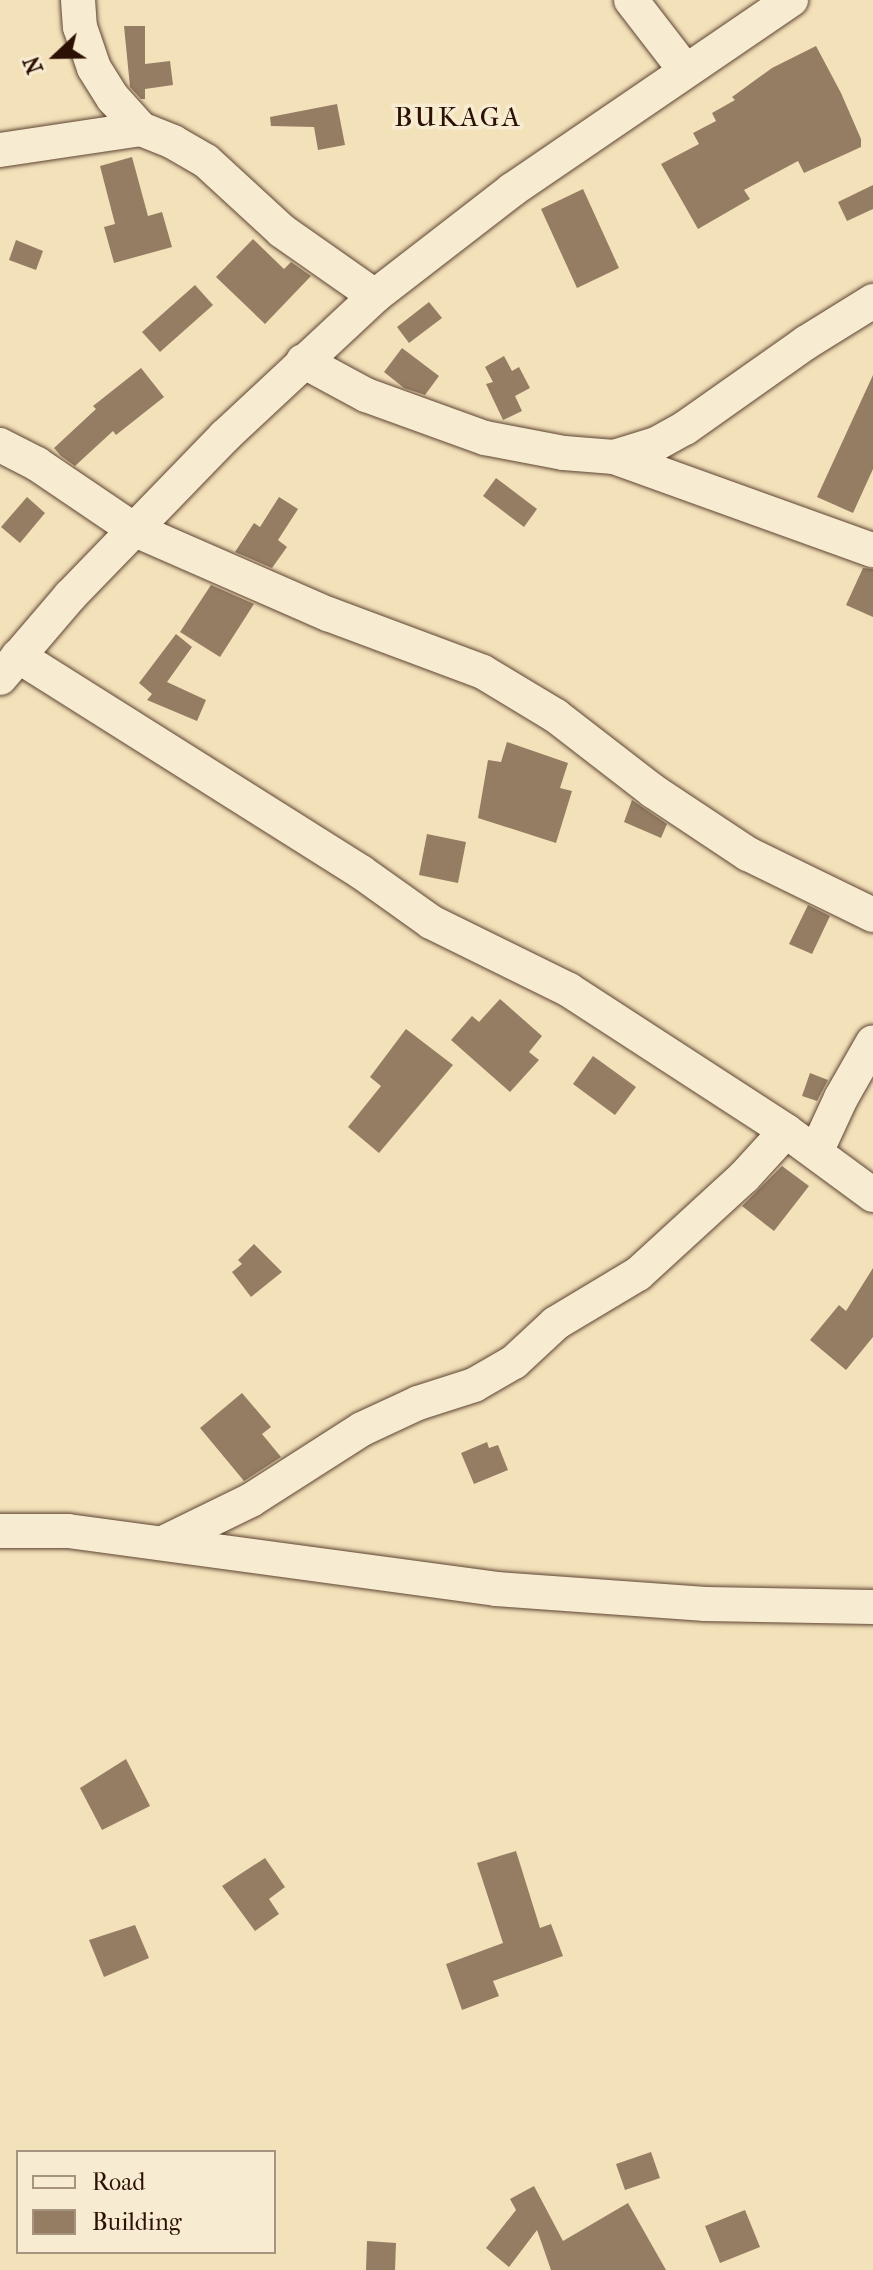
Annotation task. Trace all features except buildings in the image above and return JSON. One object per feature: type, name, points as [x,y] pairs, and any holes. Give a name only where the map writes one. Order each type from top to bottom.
[{"type":"street","points":[[78,0],[80,27],[94,68],[113,98],[141,129],[173,142],[206,161],[282,231],[375,296]]},
{"type":"street","points":[[631,0],[685,70]]},
{"type":"street","points":[[791,0],[512,190],[375,296],[303,361],[133,529],[9,667],[361,872],[431,922],[569,990],[786,1131],[873,1195]]},
{"type":"street","points":[[0,150],[141,129]]},
{"type":"street","points":[[614,457],[656,444],[685,428],[807,342],[873,301]]},
{"type":"street","points":[[303,361],[366,395],[485,438],[577,455],[614,457],[873,550]]},
{"type":"street","points":[[0,445],[37,464],[133,529],[328,614],[483,672],[556,716],[653,791],[748,854],[873,915]]},
{"type":"street","points":[[816,1152],[841,1098],[873,1042]]},
{"type":"street","points":[[163,1543],[251,1500],[374,1422],[493,1375],[556,1323],[638,1274],[744,1177],[786,1131]]},
{"type":"street","points":[[0,1531],[68,1531],[496,1589],[705,1604],[873,1607]]},
{"type":"district","name":"BUKAGA","points":[[458,117]]}]
